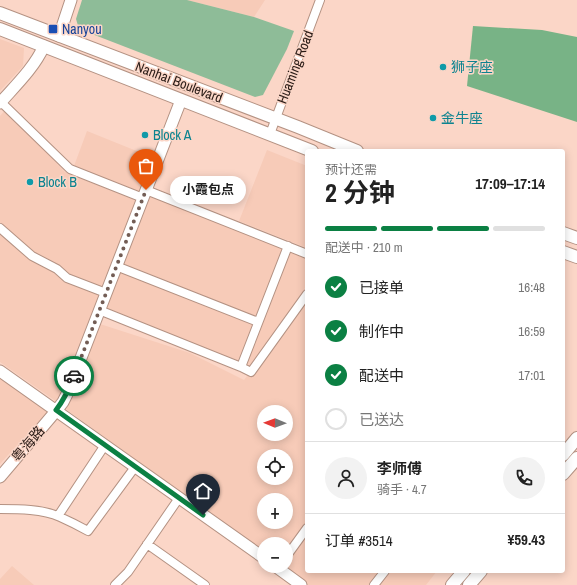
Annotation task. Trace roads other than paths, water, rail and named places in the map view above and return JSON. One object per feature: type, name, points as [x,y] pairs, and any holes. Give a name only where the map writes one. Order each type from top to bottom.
[{"type":"main road","name":"Nanhai Boulevard","points":[[0,13],[352,149]]},
{"type":"main road","name":"Nanhai Boulevard","points":[[0,29],[307,149]]},
{"type":"main road","points":[[565,234],[577,238]]},
{"type":"main road","points":[[565,253],[577,257]]},
{"type":"main road","points":[[565,453],[577,438]]},
{"type":"main road","points":[[565,472],[577,458]]},
{"type":"main road","points":[[452,585],[462,573]]},
{"type":"main road","points":[[469,585],[479,573]]},
{"type":"street","points":[[59,36],[71,0]]},
{"type":"street","name":"Huaming Road","points":[[270,134],[320,0]]},
{"type":"street","points":[[44,46],[32,66],[0,103],[70,169],[144,194],[305,253]]},
{"type":"street","name":"粤海路","points":[[0,477],[56,410],[67,394],[181,100]]},
{"type":"street","points":[[0,228],[32,256],[58,269],[67,278],[106,293]]},
{"type":"street","points":[[241,366],[288,246]]},
{"type":"street","points":[[116,266],[258,322]]},
{"type":"street","points":[[99,310],[241,366],[251,372],[304,303]]},
{"type":"street","points":[[0,371],[257,553]]},
{"type":"street","points":[[58,516],[105,445]]},
{"type":"street","points":[[0,509],[40,512],[58,516],[88,531],[135,467]]},
{"type":"street","points":[[115,585],[128,572],[179,498]]},
{"type":"street","points":[[293,547],[305,531]]},
{"type":"street","points":[[147,544],[205,585]]},
{"type":"street","points":[[285,573],[301,585]]},
{"type":"street","points":[[374,585],[383,573]]},
{"type":"place","name":"Nanyou","points":[[53,29]]},
{"type":"place","name":"狮子座","points":[[443,67]]},
{"type":"place","name":"金牛座","points":[[433,118]]},
{"type":"place","name":"Block A","points":[[145,135]]},
{"type":"place","name":"Block B","points":[[30,182]]},
{"type":"place","name":"小霞包点","points":[[146,190]]}]
